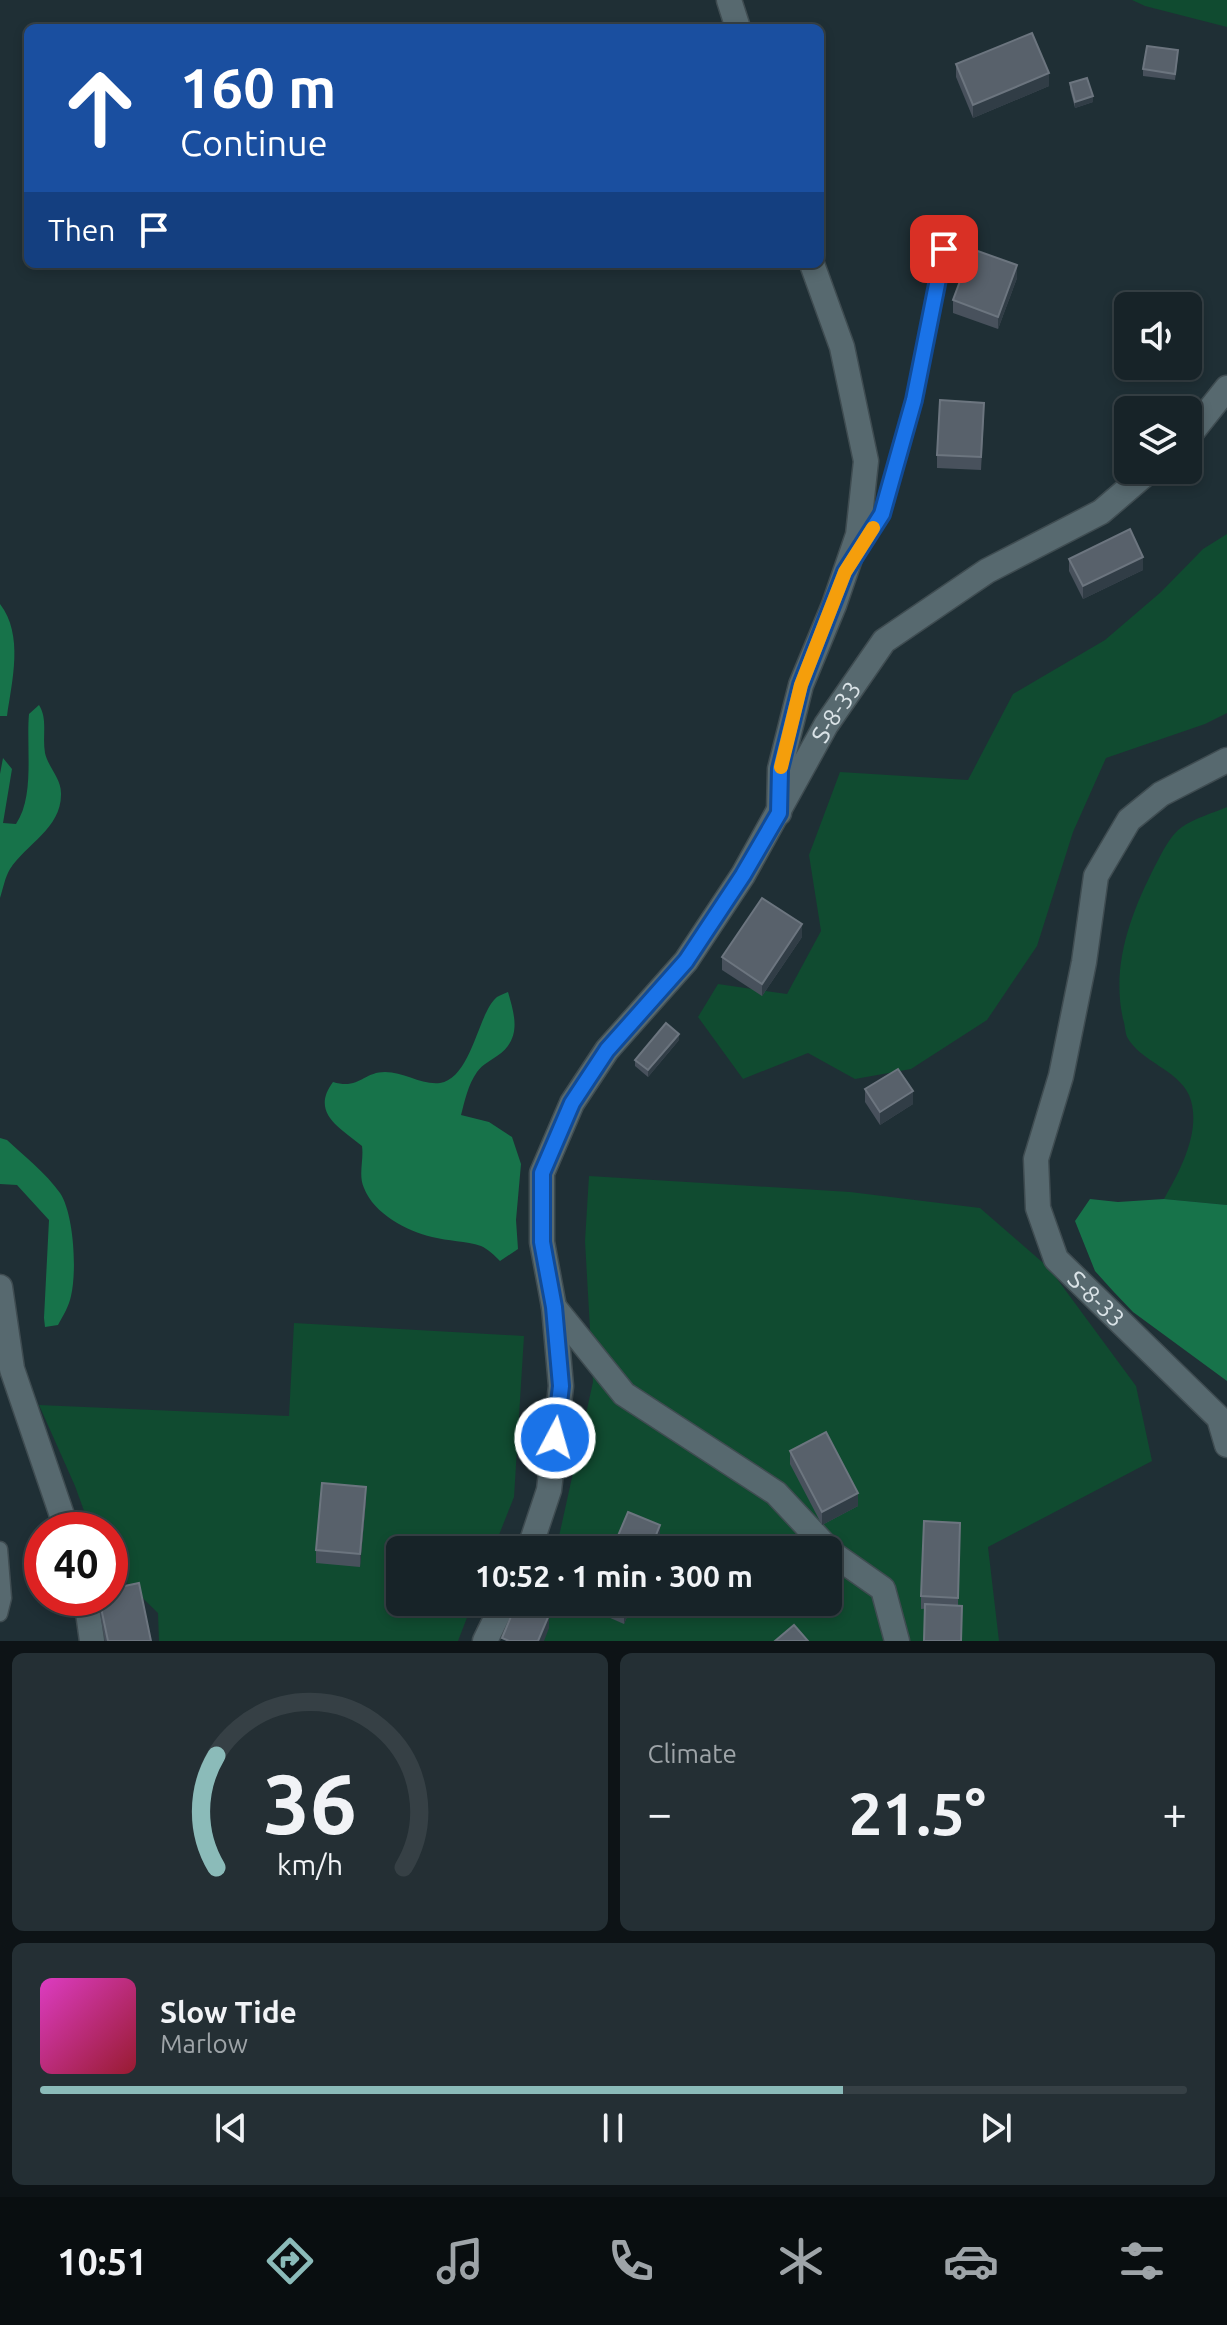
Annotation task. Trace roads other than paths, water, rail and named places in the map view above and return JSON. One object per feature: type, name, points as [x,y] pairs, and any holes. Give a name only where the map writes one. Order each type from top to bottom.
[{"type":"street","points":[[729,0],[737,24]]},
{"type":"street","points":[[779,813],[780,769],[801,685],[858,535],[866,461],[842,347],[813,268]]},
{"type":"street","points":[[1202,419],[1227,388]]},
{"type":"street","name":"Տ-8-33","points":[[534,1536],[549,1490],[561,1386],[554,1307],[542,1242],[542,1173],[572,1103],[607,1050],[686,961],[743,875],[826,725],[884,641],[987,571],[1101,512],[1134,484]]},
{"type":"street","name":"Տ-8-33","points":[[1227,760],[1161,794],[1129,820],[1096,876],[1084,962],[1061,1076],[1036,1159],[1038,1208],[1056,1259],[1219,1418],[1227,1445]]},
{"type":"street","points":[[0,1287],[12,1369],[61,1512]]},
{"type":"street","points":[[554,1307],[624,1394],[776,1493],[833,1554],[883,1589],[897,1641]]},
{"type":"street","points":[[89,1616],[92,1641]]},
{"type":"street","points":[[485,1641],[497,1616]]},
{"type":"lane","points":[[845,572],[882,514],[914,400],[944,249]]},
{"type":"lane","points":[[0,1549],[4,1598],[0,1614]]}]
